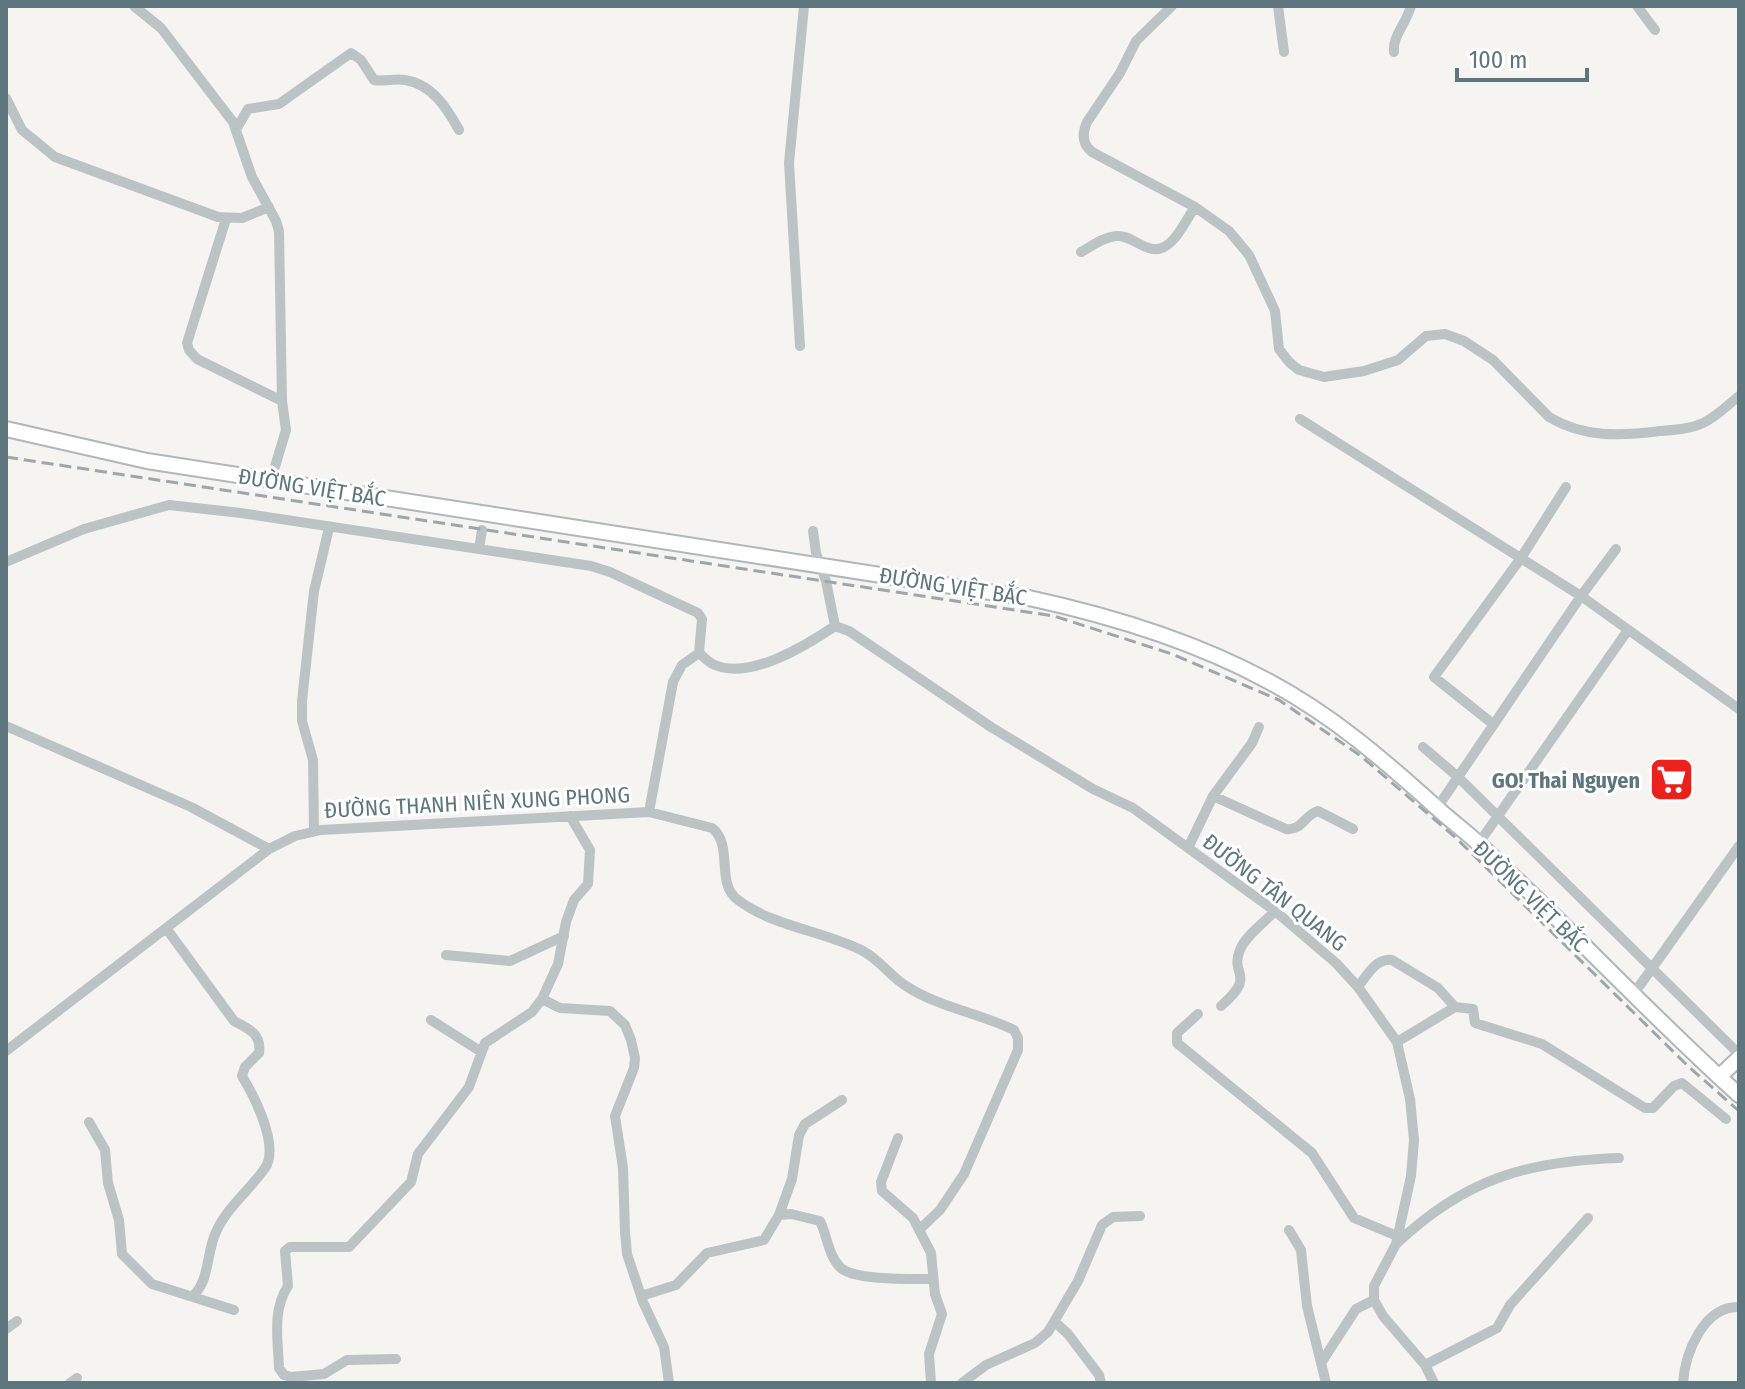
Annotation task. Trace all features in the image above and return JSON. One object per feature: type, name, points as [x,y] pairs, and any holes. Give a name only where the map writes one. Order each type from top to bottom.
[{"type":"main road","name":"ĐƯỜNG VIỆT BẮC","points":[[6,429],[147,461],[1041,601],[1133,625],[1182,643],[1257,676],[1303,702],[1367,746],[1479,843],[1739,1095]]},
{"type":"main road","points":[[1719,1077],[1739,1056]]},
{"type":"street","points":[[134,6],[161,28],[237,128],[252,177],[279,231],[282,401],[286,430],[271,480]]},
{"type":"street","points":[[800,346],[789,163],[804,6]]},
{"type":"street","points":[[1172,6],[1136,41],[1120,73],[1087,122],[1083,137],[1085,145],[1092,152],[1195,207],[1229,231],[1247,251],[1275,311],[1279,349],[1293,366],[1311,375],[1324,377],[1370,370],[1402,358],[1422,338],[1445,334],[1464,341],[1493,360],[1549,417],[1575,429],[1619,436],[1683,429],[1705,422],[1739,396]]},
{"type":"street","points":[[1278,6],[1284,52]]},
{"type":"street","points":[[1394,52],[1393,43],[1406,23],[1411,6]]},
{"type":"street","points":[[1637,6],[1655,30]]},
{"type":"street","points":[[237,128],[248,109],[279,104],[351,53],[361,60],[374,80],[404,79],[430,91],[449,111],[459,130]]},
{"type":"street","points":[[6,98],[22,130],[55,157],[226,219],[247,217],[269,207]]},
{"type":"street","points":[[1081,252],[1098,242],[1118,236],[1151,249],[1162,248],[1195,207]]},
{"type":"street","points":[[226,219],[187,343],[189,350],[197,359],[282,401]]},
{"type":"street","points":[[1300,419],[1581,596],[1739,709]]},
{"type":"street","points":[[1493,724],[1434,677],[1521,558],[1566,487]]},
{"type":"street","points":[[6,562],[84,529],[169,505],[241,513],[601,569],[698,613],[702,619],[699,653],[713,664],[749,667],[771,661],[811,642],[835,626],[813,531]]},
{"type":"street","points":[[314,831],[313,760],[302,721],[302,701],[314,591],[329,528]]},
{"type":"street","points":[[479,549],[482,530]]},
{"type":"street","points":[[1437,808],[1616,549]]},
{"type":"street","name":"ĐƯỜNG TÂN QUANG","points":[[835,626],[849,631],[1029,750],[1100,793],[1133,808],[1275,911],[1336,963],[1358,987],[1397,1042],[1410,1099],[1414,1140],[1411,1176],[1397,1240],[1374,1286],[1374,1300]]},
{"type":"street","points":[[1479,843],[1628,630]]},
{"type":"street","name":"ĐƯỜNG THANH NIÊN XUNG PHONG","points":[[6,1051],[269,849],[295,836],[314,831],[649,812],[673,682],[682,665],[699,653]]},
{"type":"street","points":[[6,726],[191,807],[269,849]]},
{"type":"street","points":[[1188,848],[1213,796],[1252,743],[1259,727]]},
{"type":"street","points":[[1423,747],[1458,777],[1739,1056]]},
{"type":"street","points":[[1213,796],[1286,829],[1298,827],[1310,814],[1318,811],[1353,829]]},
{"type":"street","points":[[649,812],[712,828],[717,832],[721,840],[727,886],[739,902],[864,952],[905,986],[1014,1030],[1018,1050],[964,1174],[940,1210],[919,1230]]},
{"type":"street","points":[[396,1359],[347,1360],[324,1374],[291,1380],[284,1375],[279,1368],[277,1312],[281,1295],[288,1286],[285,1251],[290,1247],[349,1247],[411,1182],[418,1154],[469,1087],[480,1051],[491,1037],[532,1012],[542,999],[558,964],[574,900],[588,884],[590,850],[570,816]]},
{"type":"street","points":[[1633,995],[1739,846]]},
{"type":"street","points":[[1221,1006],[1241,984],[1240,949],[1275,911]]},
{"type":"street","points":[[166,928],[234,1021],[249,1027],[259,1044],[259,1053],[245,1067],[242,1076],[258,1103],[270,1156],[266,1167],[229,1208],[215,1234],[203,1280],[193,1296]]},
{"type":"street","points":[[446,955],[510,961],[564,936]]},
{"type":"street","points":[[1358,987],[1378,963],[1384,959],[1392,960],[1438,988],[1455,1007]]},
{"type":"street","points":[[542,999],[560,1008],[610,1011],[625,1025],[631,1040],[634,1068],[615,1116],[623,1168],[627,1254],[641,1296],[661,1338],[669,1383]]},
{"type":"street","points":[[1397,1042],[1455,1007],[1473,1009],[1475,1023],[1542,1044],[1645,1108],[1653,1108],[1674,1086],[1682,1083],[1726,1119]]},
{"type":"street","points":[[1198,1014],[1177,1033],[1177,1043],[1312,1153],[1354,1218],[1397,1240],[1452,1200],[1506,1175],[1541,1164],[1619,1158]]},
{"type":"street","points":[[431,1020],[480,1051]]},
{"type":"street","points":[[641,1296],[676,1285],[707,1253],[764,1240],[779,1215],[792,1179],[799,1135],[805,1124],[842,1100]]},
{"type":"street","points":[[89,1122],[105,1150],[108,1183],[119,1220],[122,1254],[152,1284],[234,1310]]},
{"type":"street","points":[[898,1138],[881,1182],[882,1191],[910,1214],[931,1253],[932,1279],[942,1314],[929,1354],[931,1383]]},
{"type":"street","points":[[779,1215],[791,1214],[820,1221],[831,1253],[844,1271],[884,1279],[932,1279]]},
{"type":"street","points":[[962,1383],[986,1365],[1035,1343],[1055,1322],[1078,1281],[1102,1225],[1113,1217],[1140,1216]]},
{"type":"street","points":[[1425,1365],[1497,1328],[1510,1305],[1588,1218]]},
{"type":"street","points":[[1289,1230],[1301,1250],[1307,1306],[1326,1383]]},
{"type":"street","points":[[1321,1363],[1356,1309],[1374,1300],[1383,1316],[1425,1365],[1434,1383]]},
{"type":"street","points":[[1683,1383],[1688,1357],[1705,1324],[1727,1308],[1739,1307]]},
{"type":"street","points":[[6,1329],[17,1321]]},
{"type":"street","points":[[1055,1322],[1091,1364],[1101,1383]]},
{"type":"railway","points":[[6,457],[1054,616],[1172,654],[1279,700],[1361,756],[1456,838],[1688,1066],[1739,1111]]},
{"type":"place","name":"GO! Thai Nguyen","points":[[1671,780]]}]
